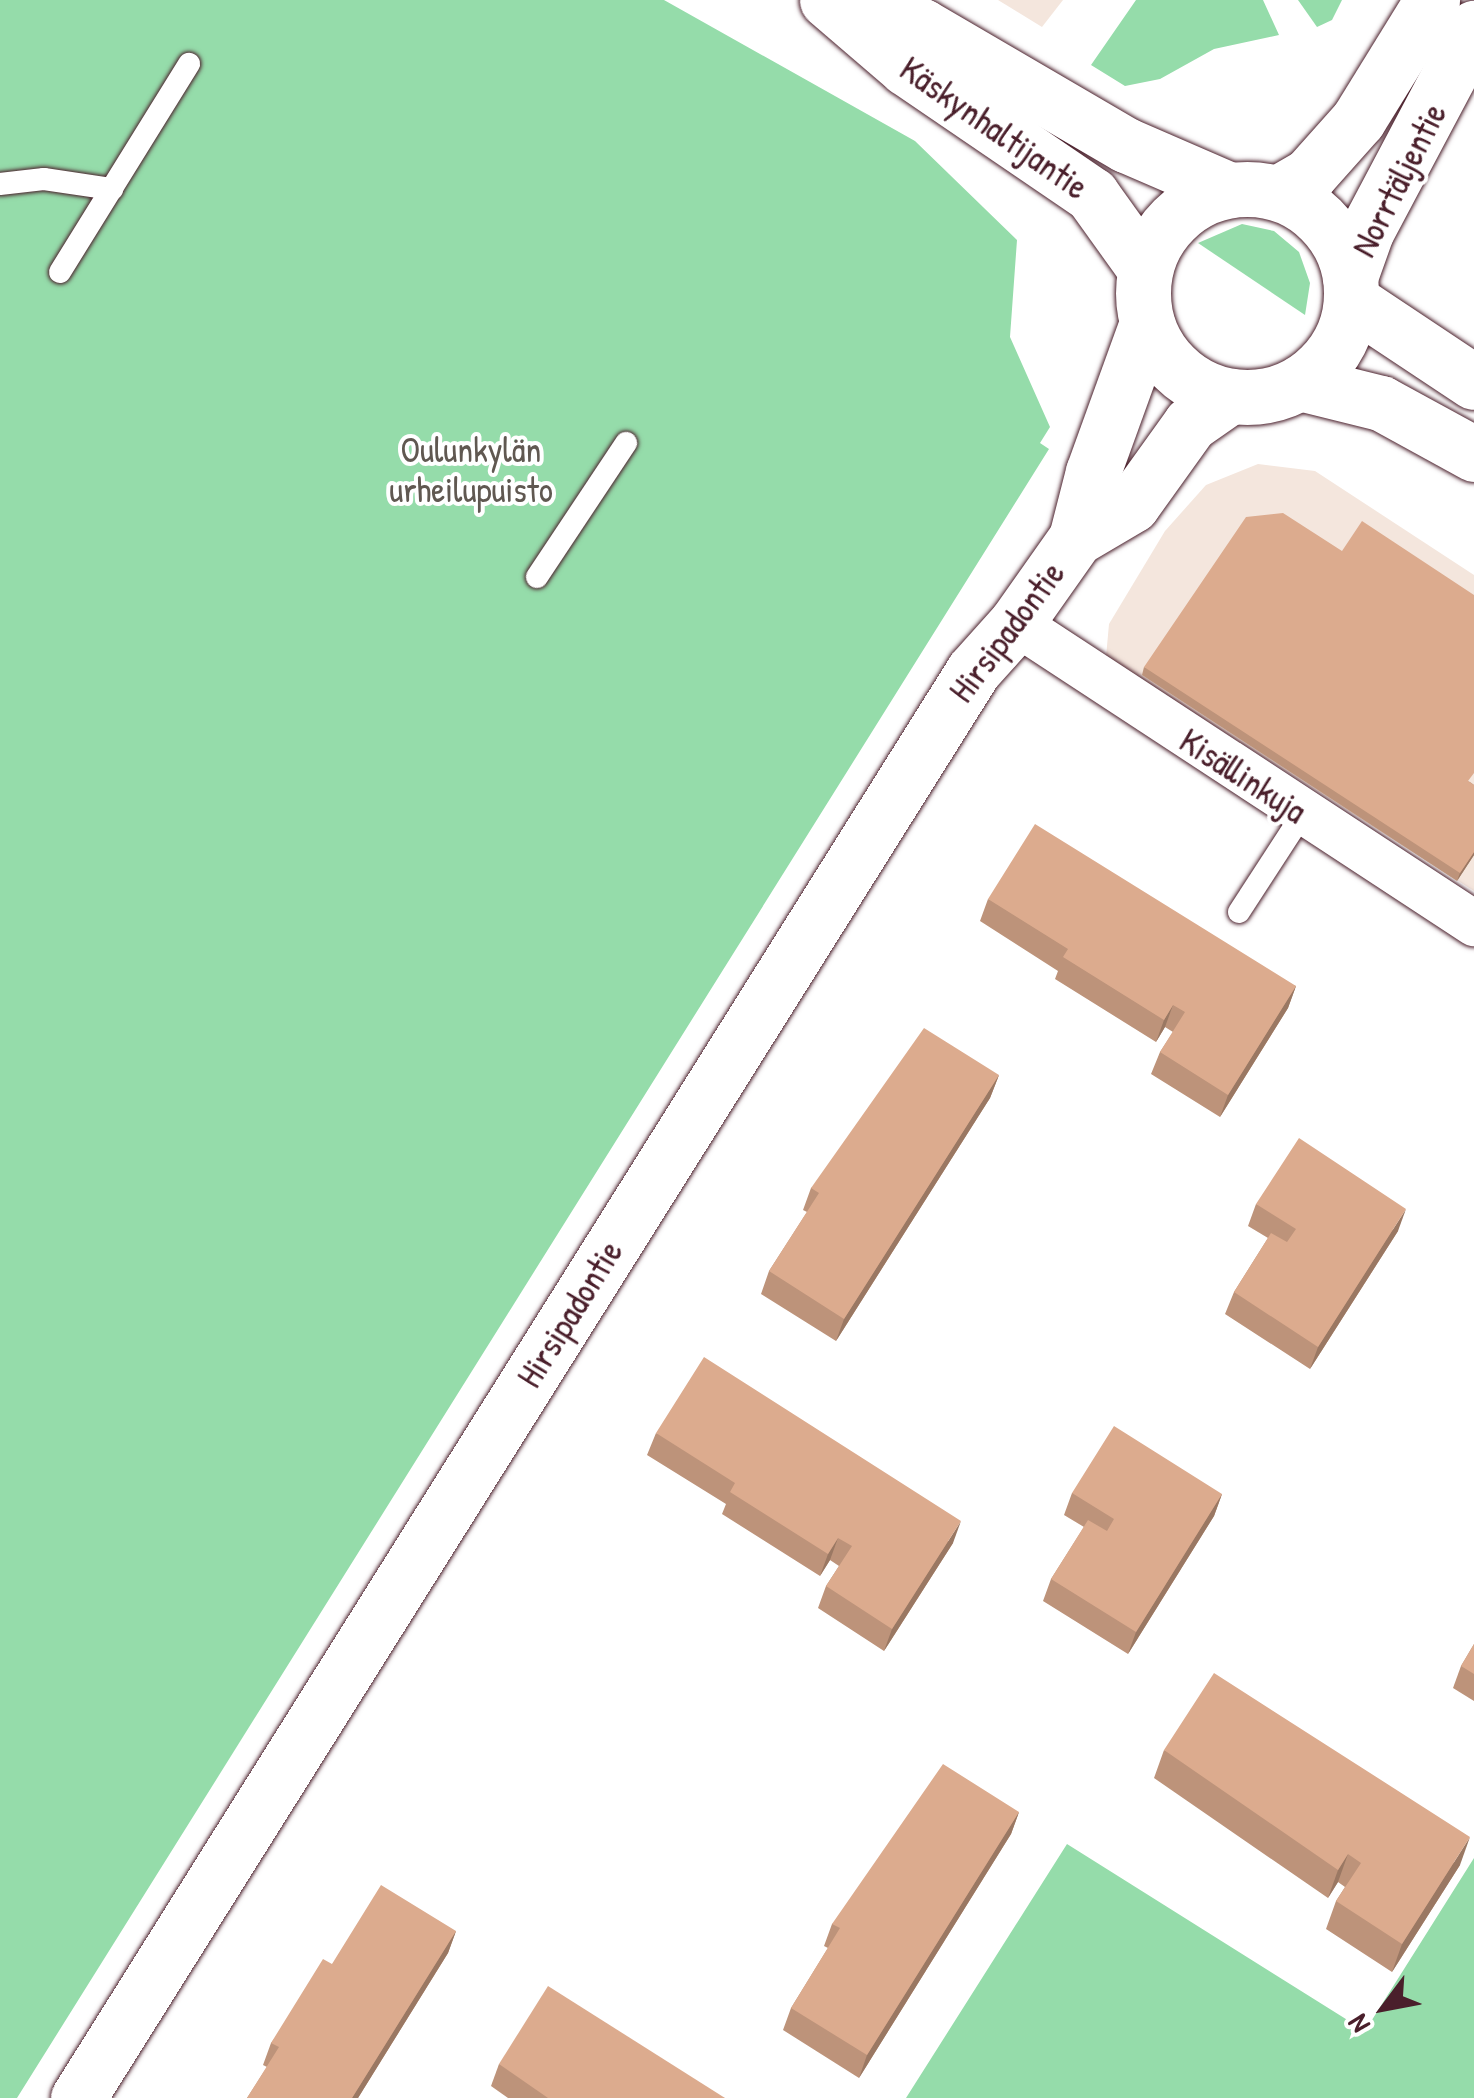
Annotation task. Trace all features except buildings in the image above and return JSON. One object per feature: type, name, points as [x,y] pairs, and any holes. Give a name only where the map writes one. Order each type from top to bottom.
[{"type":"street","name":"Käskynhaltijantie","points":[[828,0],[906,68],[1092,195],[1145,269]]},
{"type":"street","name":"Käskynhaltijantie","points":[[860,0],[922,26],[1126,145],[1254,192]]},
{"type":"street","name":"Norrtäljentie","points":[[1254,192],[1309,175],[1358,120],[1432,0]]},
{"type":"street","name":"Norrtäljentie","points":[[1351,289],[1366,232],[1474,28]]},
{"type":"street","points":[[1254,192],[1331,230],[1351,289],[1337,347],[1300,383],[1267,396],[1230,396],[1178,372],[1147,322],[1145,269],[1178,215],[1254,192]]},
{"type":"street","points":[[1351,289],[1474,382]]},
{"type":"street","name":"Hirsipadontie","points":[[78,2098],[973,671],[1016,623],[1076,538],[1092,472],[1147,322]]},
{"type":"street","points":[[1300,383],[1381,403],[1474,454]]},
{"type":"street","name":"Hirsipadontie","points":[[1076,538],[1132,505],[1190,424],[1230,396]]},
{"type":"street","name":"Kisällinkuja","points":[[1016,623],[1302,815],[1474,923]]},
{"type":"lane","points":[[60,272],[189,64]]},
{"type":"lane","points":[[0,184],[44,179],[112,188]]},
{"type":"lane","points":[[538,577],[626,443]]},
{"type":"lane","points":[[1239,912],[1302,815]]},
{"type":"shaded area","points":[[998,0],[1063,0],[1042,27]]},
{"type":"shaded area","points":[[1258,464],[1315,471],[1474,575],[1474,891],[1106,657],[1109,624],[1165,531],[1206,485]]},
{"type":"green space","name":"Oulunkylän urheilupuisto","points":[[0,0],[664,0],[915,141],[1017,240],[1010,337],[1050,427],[1040,443],[1049,449],[17,2098],[0,2098]]},
{"type":"green space","points":[[1136,0],[1263,0],[1279,35],[1214,49],[1160,79],[1125,86],[1091,65]]},
{"type":"green space","points":[[1298,0],[1342,0],[1332,20],[1317,27]]},
{"type":"green space","points":[[1242,224],[1274,231],[1299,252],[1310,283],[1305,315],[1198,243]]},
{"type":"green space","points":[[1067,1844],[1365,2031],[1474,1858],[1474,2098],[906,2098]]}]
